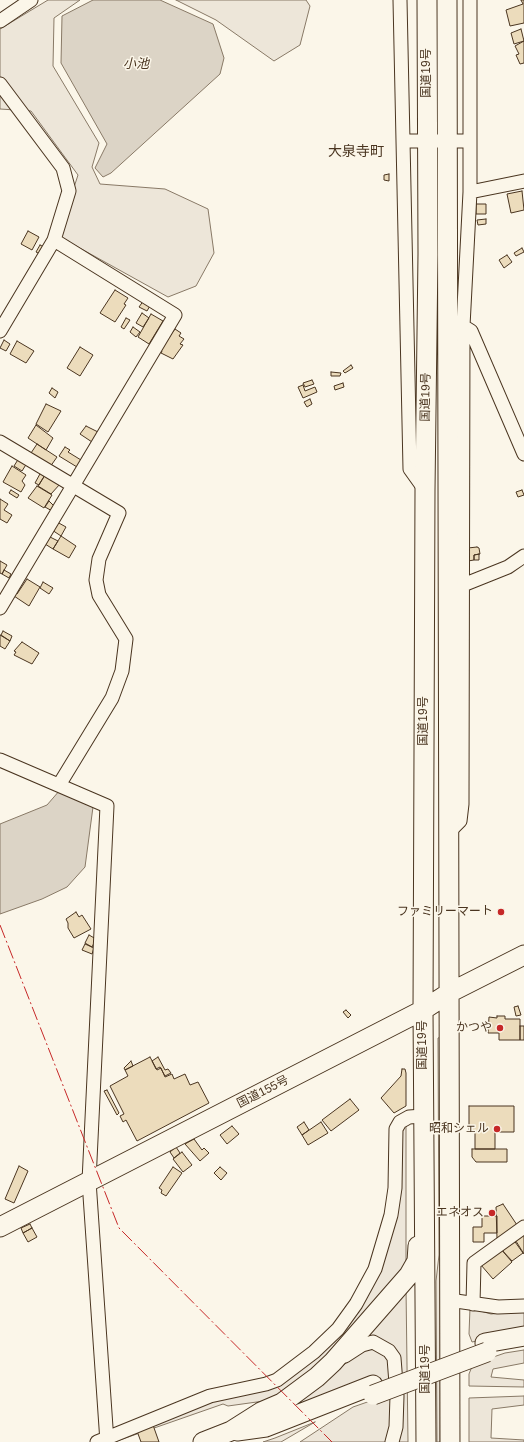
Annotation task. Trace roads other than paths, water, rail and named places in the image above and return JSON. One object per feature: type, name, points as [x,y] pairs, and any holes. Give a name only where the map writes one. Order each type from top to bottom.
[{"type":"highway","name":"国道19号","points":[[426,0],[428,254],[424,490],[423,1010],[426,1442]]},
{"type":"highway","name":"国道19号","points":[[447,0],[450,832],[450,1442]]},
{"type":"highway","name":"国道155号","points":[[0,1227],[423,1010],[449,993],[524,955]]},
{"type":"highway","points":[[203,1442],[231,1431],[262,1412],[282,1404],[317,1377],[333,1362],[409,1275],[418,1261],[418,1142],[424,1124]]},
{"type":"highway","points":[[450,1304],[459,1321],[458,1399],[460,1442]]},
{"type":"highway","points":[[486,1347],[524,1336]]},
{"type":"highway","points":[[255,1442],[455,1352],[486,1347],[524,1344]]},
{"type":"highway","points":[[231,1431],[266,1427],[373,1390]]},
{"type":"street","points":[[0,21],[31,0]]},
{"type":"street","points":[[400,0],[410,469],[424,490]]},
{"type":"street","points":[[450,832],[460,821],[462,804],[463,326],[470,192],[470,0]]},
{"type":"street","points":[[0,84],[63,168],[69,191],[54,240],[0,331]]},
{"type":"street","points":[[404,141],[470,141]]},
{"type":"street","points":[[470,192],[524,181]]},
{"type":"street","points":[[0,608],[175,315],[54,240]]},
{"type":"street","points":[[463,326],[470,331],[524,454]]},
{"type":"street","points":[[0,442],[119,513],[99,559],[96,580],[99,595],[126,639],[122,670],[112,698],[59,785]]},
{"type":"street","points":[[463,585],[508,567],[524,556]]},
{"type":"street","points":[[0,760],[107,806],[89,1181],[104,1441],[210,1396],[266,1384],[277,1380],[309,1356],[338,1329],[375,1269],[391,1215],[395,1188],[396,1129],[400,1122],[409,1117],[424,1124]]},
{"type":"street","points":[[473,1304],[474,1264],[524,1226]]},
{"type":"street","points":[[450,1304],[473,1304],[505,1307],[524,1306]]},
{"type":"street","points":[[333,1362],[362,1345],[373,1342],[389,1351],[394,1363],[397,1396],[396,1427],[392,1442]]},
{"type":"water","name":"小池","points":[[93,0],[160,0],[213,24],[224,58],[220,74],[111,173],[103,177],[95,168],[107,144],[61,63],[62,16]]},
{"type":"water","points":[[60,790],[93,807],[85,867],[67,887],[42,899],[0,914],[0,824],[47,805]]},
{"type":"place","name":"ファミリーマート","points":[[501,912]]},
{"type":"place","name":"かつや","points":[[500,1028]]},
{"type":"place","name":"昭和シェル","points":[[497,1129]]},
{"type":"place","name":"エネオス","points":[[492,1213]]},
{"type":"district","name":"大泉寺町","points":[[356,152]]}]
